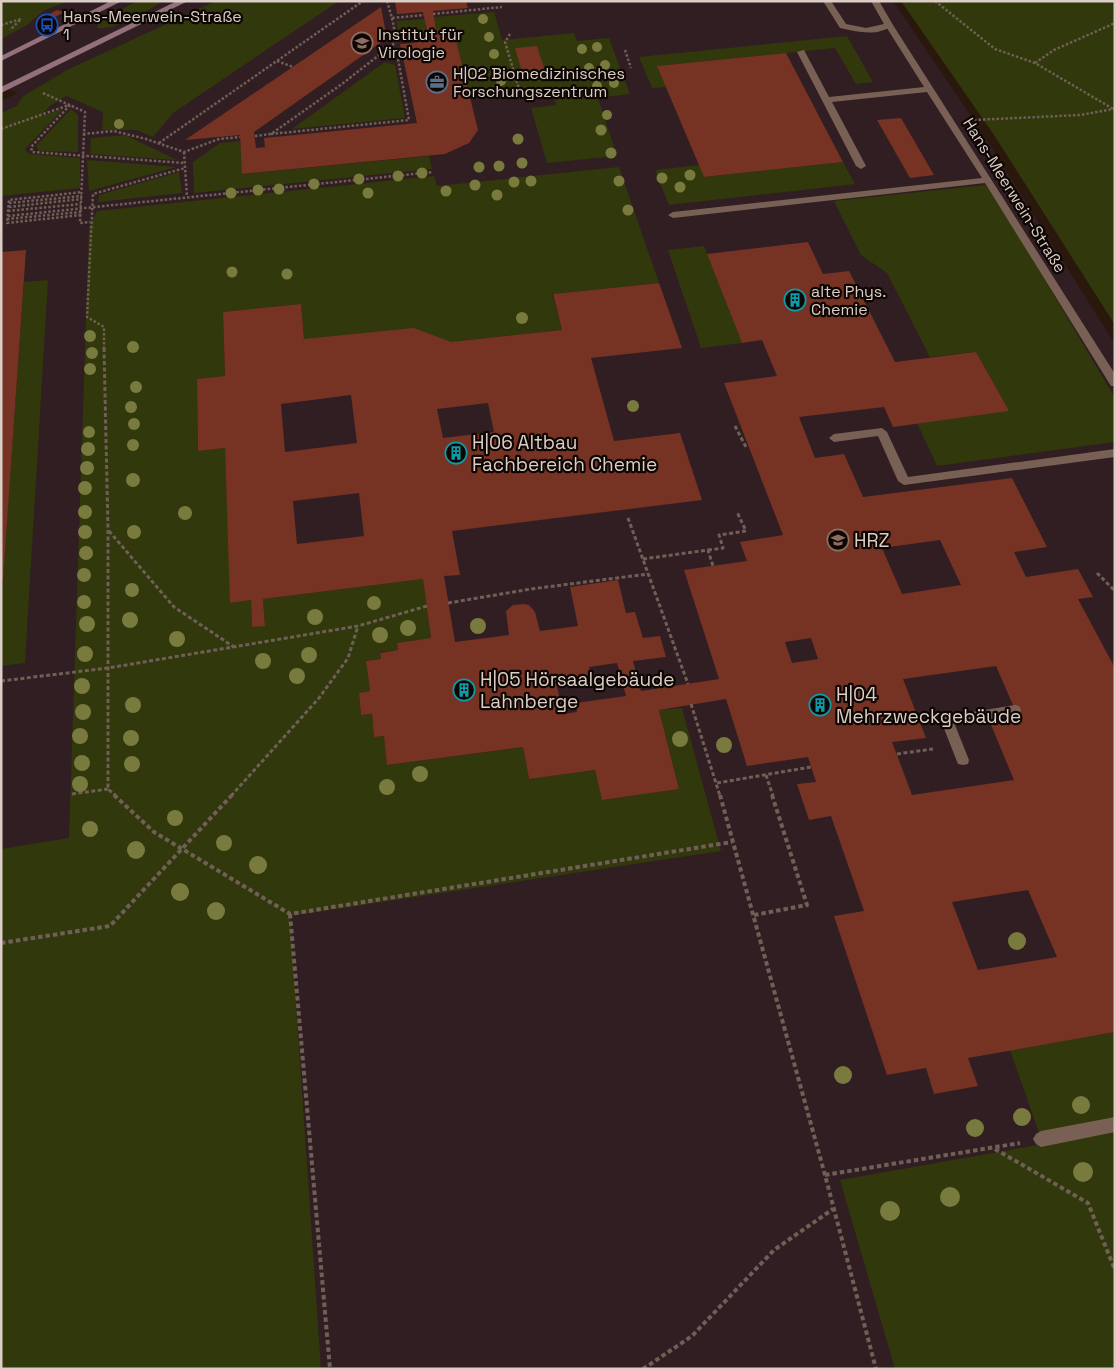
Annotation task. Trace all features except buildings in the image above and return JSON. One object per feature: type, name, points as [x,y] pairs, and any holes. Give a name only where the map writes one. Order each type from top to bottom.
[{"type":"main road","points":[[1,60],[118,1]]},
{"type":"main road","points":[[1,90],[184,1]]},
{"type":"street","points":[[827,1],[843,26],[864,32],[878,31],[889,25]]},
{"type":"street","name":"Hans-Meerwein-Straße","points":[[875,1],[1115,383]]},
{"type":"street","points":[[801,52],[861,166]]},
{"type":"street","points":[[826,100],[930,89]]},
{"type":"street","points":[[673,216],[988,180]]},
{"type":"street","points":[[834,438],[882,432],[904,481],[1115,453]]},
{"type":"street","points":[[963,760],[947,721],[1015,710]]},
{"type":"street","points":[[1041,1139],[1115,1124]]},
{"type":"path","points":[[159,143],[363,1]]},
{"type":"path","points":[[387,1],[395,33]]},
{"type":"path","points":[[936,1],[995,49],[1035,63],[1114,109]]},
{"type":"path","points":[[433,14],[502,7]]},
{"type":"path","points":[[392,18],[424,15]]},
{"type":"path","points":[[1,25],[21,19],[8,32]]},
{"type":"path","points":[[1035,63],[1054,50],[1115,23]]},
{"type":"path","points":[[510,34],[505,42],[520,92]]},
{"type":"path","points":[[271,134],[396,42],[396,38]]},
{"type":"path","points":[[625,50],[631,68]]},
{"type":"path","points":[[255,136],[409,120],[398,59],[380,54]]},
{"type":"path","points":[[277,61],[293,67]]},
{"type":"path","points":[[50,96],[85,112],[80,223],[90,222]]},
{"type":"path","points":[[1,129],[70,105]]},
{"type":"path","points":[[70,105],[30,147],[32,152],[184,162]]},
{"type":"path","points":[[952,124],[995,118],[1075,116],[1114,109]]},
{"type":"path","points":[[83,134],[114,131],[184,152],[219,139],[240,137]]},
{"type":"path","points":[[184,152],[187,197]]},
{"type":"path","points":[[185,168],[93,194],[91,207],[87,318],[104,327],[108,530],[108,789],[154,832],[184,848],[290,914],[732,842]]},
{"type":"path","points":[[8,217],[81,212],[91,207],[434,172]]},
{"type":"path","points":[[9,205],[82,196]]},
{"type":"path","points":[[81,212],[7,223],[9,200],[82,196]]},
{"type":"path","points":[[51,215],[52,199]]},
{"type":"path","points":[[8,211],[82,204]]},
{"type":"path","points":[[735,426],[747,449]]},
{"type":"path","points":[[643,559],[723,548],[719,535],[746,531],[738,512]]},
{"type":"path","points":[[628,518],[688,684]]},
{"type":"path","points":[[108,530],[174,608],[234,647]]},
{"type":"path","points":[[708,550],[713,566]]},
{"type":"path","points":[[1097,573],[1115,591]]},
{"type":"path","points":[[448,603],[648,574]]},
{"type":"path","points":[[1,682],[108,668],[358,626],[427,606]]},
{"type":"path","points":[[1,943],[110,926],[184,848],[319,698],[348,658],[358,626]]},
{"type":"path","points":[[691,704],[717,783],[754,915],[876,1369]]},
{"type":"path","points":[[897,754],[957,746]]},
{"type":"path","points":[[717,783],[811,768]]},
{"type":"path","points":[[754,915],[807,906],[766,775]]},
{"type":"path","points":[[72,794],[108,789]]},
{"type":"path","points":[[290,914],[330,1369]]},
{"type":"path","points":[[825,1174],[1041,1139]]},
{"type":"path","points":[[994,1148],[1088,1203],[1115,1270]]},
{"type":"path","points":[[643,1369],[692,1336],[730,1299],[774,1250],[833,1209]]},
{"type":"shaded area","points":[[1,1],[893,1],[979,128],[1115,344],[1115,1369],[1,1369],[1,101],[18,93],[1,86]]},
{"type":"green space","points":[[1,1],[68,1],[43,11],[27,25],[1,39]]},
{"type":"green space","points":[[137,1],[164,1],[123,23],[105,28],[97,28],[98,23]]},
{"type":"green space","points":[[216,1],[339,1],[173,113],[153,137],[137,130],[102,130],[103,112],[66,96],[51,105],[41,116],[63,109],[25,149],[29,154],[80,158],[80,188],[1,196],[1,113],[17,106],[22,97],[67,70]]},
{"type":"green space","points":[[901,1],[1115,1],[1115,325],[994,135]]},
{"type":"green space","points":[[494,12],[502,40],[574,33],[577,41],[609,38],[630,94],[598,98],[617,156],[547,163],[531,108],[556,105],[551,89],[469,97],[453,28],[436,30],[434,17]]},
{"type":"green space","points":[[425,19],[427,30],[399,33],[396,21]]},
{"type":"green space","points":[[847,36],[873,82],[856,84],[835,48],[658,66],[666,87],[652,88],[639,57]]},
{"type":"green space","points":[[385,62],[395,65],[405,118],[292,129]]},
{"type":"green space","points":[[71,109],[78,115],[78,152],[39,151],[36,146]]},
{"type":"green space","points":[[125,135],[177,160],[90,154],[91,138]]},
{"type":"green space","points":[[240,141],[243,174],[429,156],[432,169],[194,193],[193,162],[220,143]]},
{"type":"green space","points":[[87,160],[177,167],[89,191]]},
{"type":"green space","points":[[843,162],[855,184],[669,205],[655,170],[699,165],[705,177]]},
{"type":"green space","points":[[619,167],[659,283],[552,294],[562,330],[451,342],[304,339],[301,304],[223,312],[225,376],[197,379],[198,451],[225,448],[231,603],[251,600],[252,627],[265,625],[263,599],[423,579],[431,638],[397,643],[398,650],[380,652],[381,659],[366,661],[370,691],[359,693],[361,715],[372,714],[374,737],[384,736],[388,765],[523,747],[529,779],[595,770],[602,800],[679,789],[659,710],[682,708],[721,851],[290,916],[321,1369],[1,1369],[1,849],[69,838],[89,227],[97,211],[434,176],[437,186]]},
{"type":"green space","points":[[179,172],[182,193],[98,202],[99,195]]},
{"type":"green space","points":[[986,185],[1020,238],[1115,398],[1115,442],[937,466],[917,423],[1008,411],[976,352],[930,357],[887,273],[861,255],[834,201]]},
{"type":"green space","points":[[704,246],[742,343],[701,348],[668,250]]},
{"type":"green space","points":[[48,280],[25,663],[1,666],[1,599],[24,282]]},
{"type":"green space","points":[[1115,1032],[1115,1369],[895,1369],[840,1180],[1043,1144],[1010,1050]]},
{"type":"place","name":"Hans-Meerwein-Straße 1","points":[[47,25]]},
{"type":"place","name":"Institut für Virologie","points":[[362,43]]},
{"type":"place","name":"H|02 Biomedizinisches Forschungszentrum","points":[[437,82]]},
{"type":"place","name":"alte Phys. Chemie","points":[[795,300]]},
{"type":"place","name":"H|06 Altbau Fachbereich Chemie","points":[[456,453]]},
{"type":"place","name":"HRZ","points":[[838,540]]},
{"type":"place","name":"H|05 Hörsaalgebäude Lahnberge","points":[[464,690]]},
{"type":"place","name":"H|04 Mehrzweckgebäude","points":[[820,705]]}]
